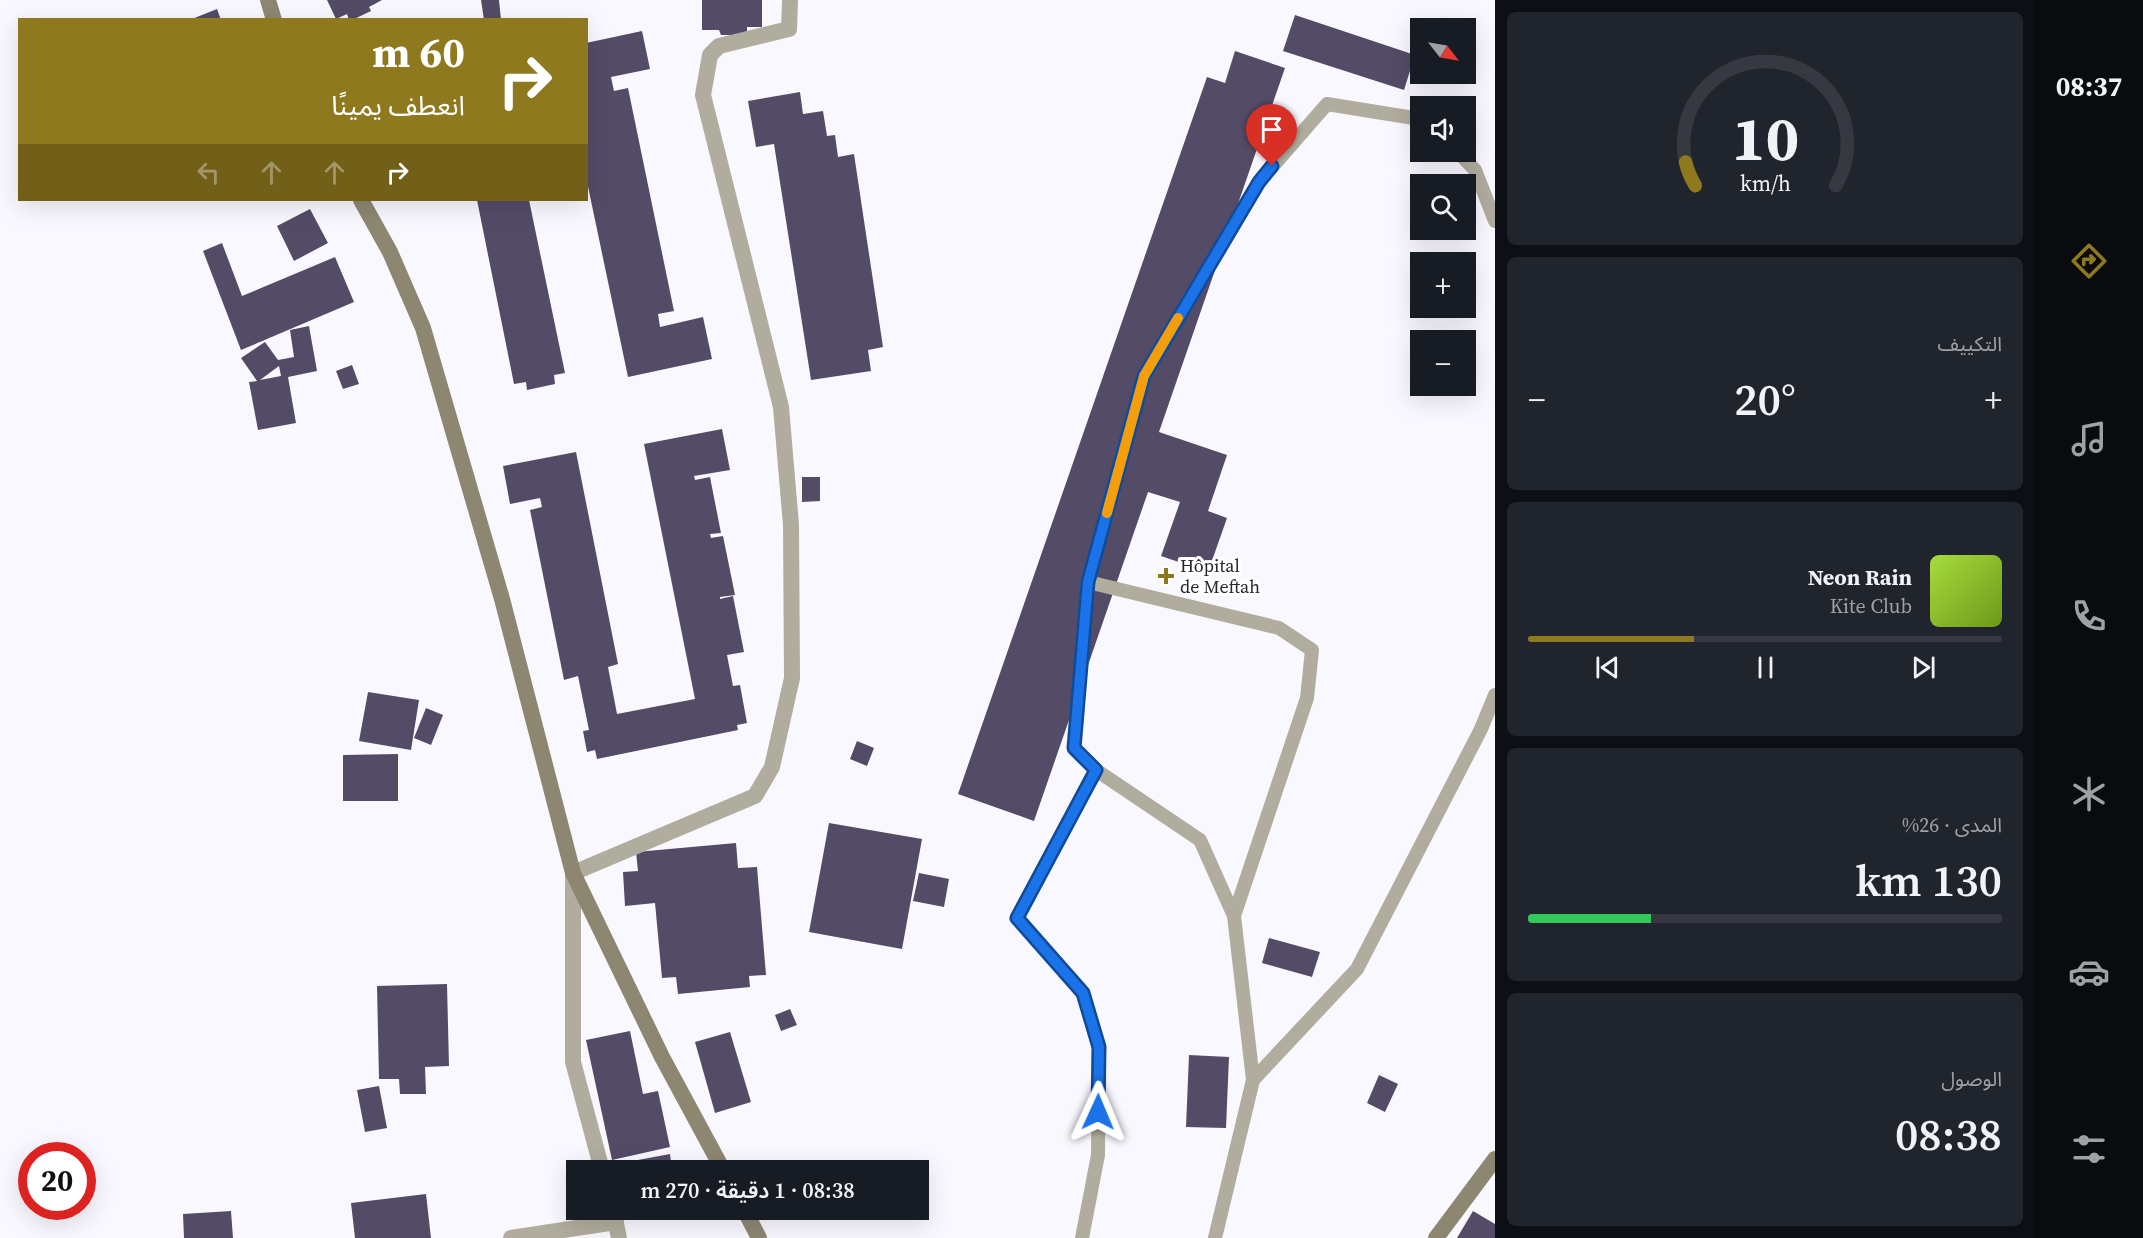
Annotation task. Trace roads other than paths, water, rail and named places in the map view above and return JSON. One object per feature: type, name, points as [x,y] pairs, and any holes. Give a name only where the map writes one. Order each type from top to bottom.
[{"type":"main road","points":[[268,0],[273,18]]},
{"type":"main road","points":[[362,201],[390,252],[423,328],[502,599],[573,873],[662,1057],[718,1160]]},
{"type":"main road","points":[[1436,1238],[1495,1159]]},
{"type":"main road","points":[[750,1220],[759,1238]]},
{"type":"street","points":[[599,1160],[573,1062],[573,873],[755,796],[772,766],[792,678],[792,525],[780,407],[703,95],[710,55],[719,46],[789,29],[790,0]]},
{"type":"street","points":[[511,1238],[616,1223]]},
{"type":"lane","points":[[1215,1238],[1253,1080],[1234,916],[1200,840],[1096,770],[1074,748],[1088,582],[1144,376],[1259,182],[1327,104],[1410,117]]},
{"type":"lane","points":[[1467,162],[1475,170],[1495,221]]},
{"type":"lane","points":[[1088,582],[1279,628],[1312,650],[1307,698],[1234,916]]},
{"type":"lane","points":[[1253,1080],[1357,969],[1481,729],[1495,695]]},
{"type":"lane","points":[[1082,1238],[1098,1155],[1099,1047],[1083,993],[1017,918],[1096,770]]},
{"type":"place","name":"Hôpital de Meftah","points":[[1166,576]]}]
